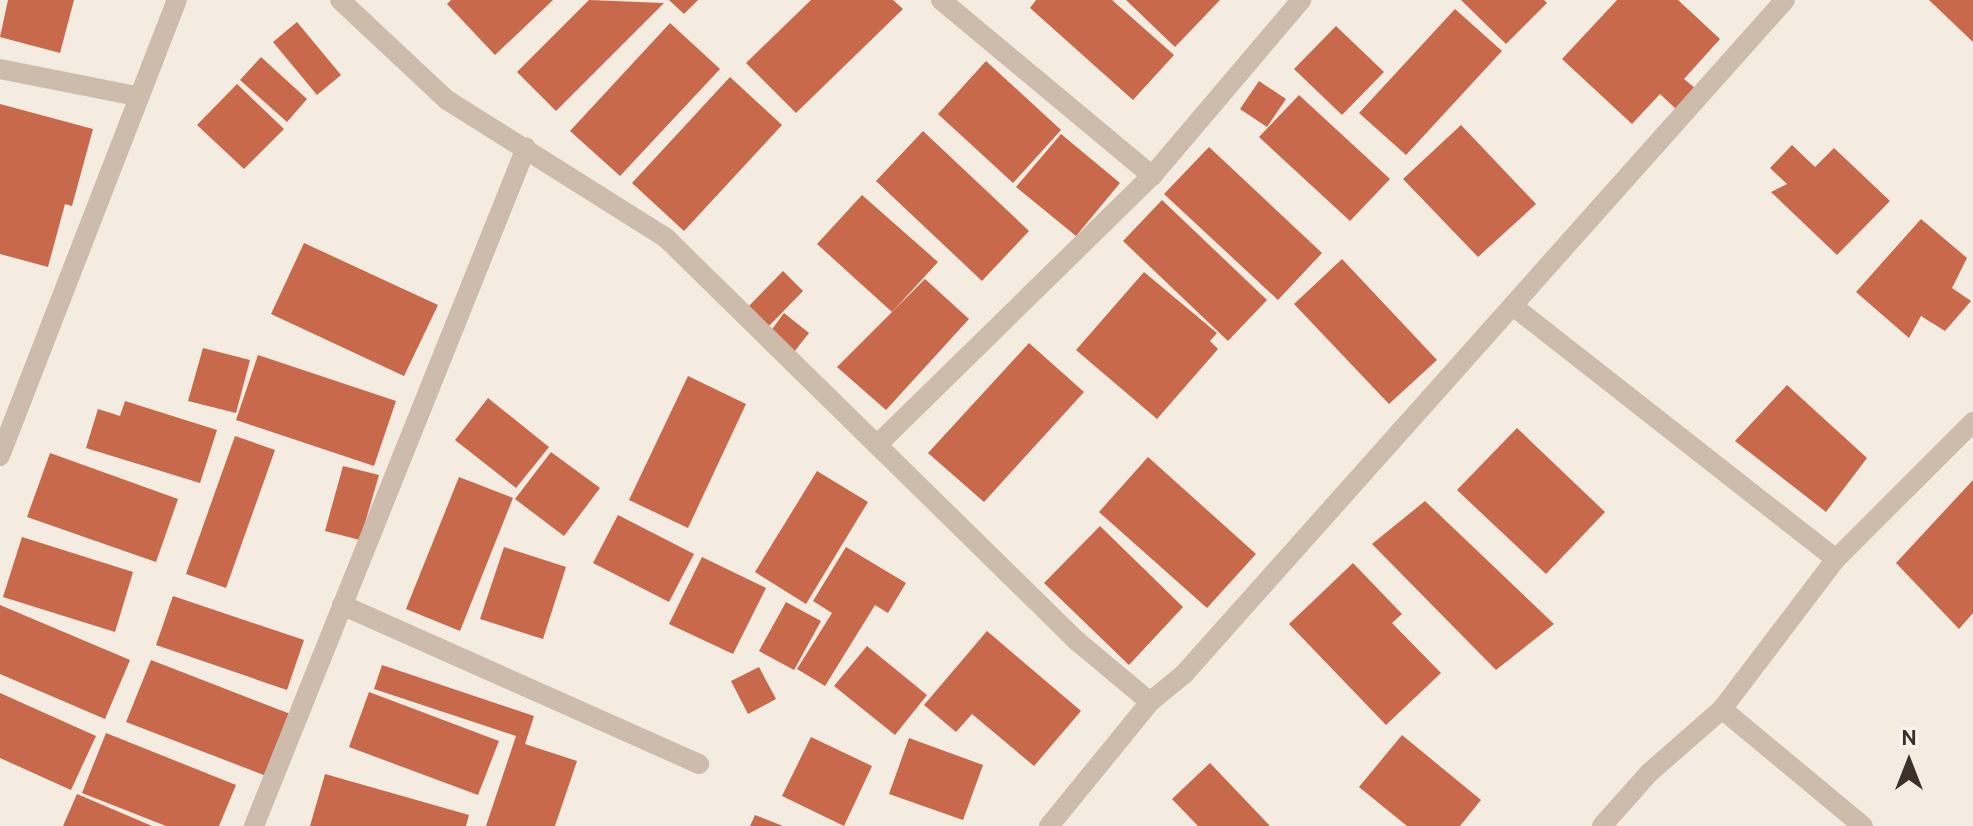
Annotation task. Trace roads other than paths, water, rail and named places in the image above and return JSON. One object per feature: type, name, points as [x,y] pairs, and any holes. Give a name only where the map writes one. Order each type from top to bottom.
[{"type":"street","points":[[1,450],[136,96],[177,0]]},
{"type":"street","points":[[340,0],[447,100],[666,238],[879,443],[1077,641],[1150,702]]},
{"type":"street","points":[[941,0],[1152,176]]},
{"type":"street","points":[[879,443],[1152,176],[1301,0]]},
{"type":"street","points":[[1049,826],[1150,702],[1184,674],[1785,0]]},
{"type":"street","points":[[0,69],[136,96]]},
{"type":"street","points":[[254,826],[526,148]]},
{"type":"street","points":[[1513,306],[1836,559]]},
{"type":"street","points":[[1602,826],[1649,773],[1722,709],[1836,559],[1973,422]]},
{"type":"street","points":[[342,605],[699,764]]},
{"type":"street","points":[[1722,709],[1863,826]]}]
